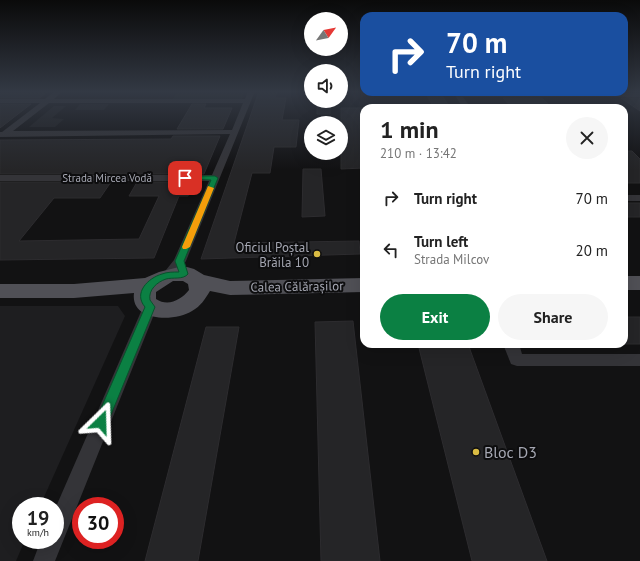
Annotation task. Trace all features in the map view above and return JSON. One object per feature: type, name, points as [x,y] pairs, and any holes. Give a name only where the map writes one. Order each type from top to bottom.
[{"type":"main road","points":[[628,283],[640,283]]},
{"type":"main road","name":"Calea Călărașilor","points":[[0,291],[74,291],[171,286],[230,288],[360,285]]},
{"type":"street","points":[[1,135],[26,117]]},
{"type":"street","points":[[64,512],[142,323],[171,286],[242,117]]},
{"type":"street","points":[[1,135],[236,132]]},
{"type":"street","name":"Strada Mircea Vodă","points":[[0,178],[215,178]]},
{"type":"street","points":[[628,198],[640,198]]},
{"type":"street","points":[[512,348],[517,360],[640,360]]},
{"type":"street","points":[[44,561],[49,549]]},
{"type":"shaded area","points":[[41,117],[64,119],[55,127],[29,127]]},
{"type":"shaded area","points":[[0,306],[118,306],[125,316],[44,497],[12,497],[12,549],[21,549],[16,561],[0,561]]},
{"type":"building","points":[[0,117],[14,117],[0,128]]},
{"type":"building","points":[[184,117],[228,117],[223,129],[177,129]]},
{"type":"building","points":[[250,117],[283,117],[282,120],[299,120],[296,147],[274,147],[270,173],[252,173],[234,243],[359,241],[360,254],[201,259]]},
{"type":"building","points":[[348,117],[360,117],[360,168],[341,169],[341,160],[348,160]]},
{"type":"building","points":[[173,136],[220,136],[204,174],[0,174],[0,140],[171,139]]},
{"type":"building","points":[[628,151],[632,151],[640,159],[640,183],[628,183]]},
{"type":"building","points":[[303,169],[321,169],[325,216],[302,217]]},
{"type":"building","points":[[0,182],[111,182],[100,198],[54,198],[19,241],[139,239],[159,196],[129,196],[137,182],[193,182],[188,196],[179,196],[154,258],[0,260]]},
{"type":"building","points":[[628,203],[640,203],[640,217],[628,217]]},
{"type":"building","points":[[628,317],[640,317],[640,344],[628,344]]},
{"type":"building","points":[[353,321],[380,561],[321,561],[315,322]]},
{"type":"building","points":[[206,327],[239,327],[198,561],[145,561]]},
{"type":"building","name":"Bloc D3","points":[[419,348],[469,348],[547,561],[472,561]]},
{"type":"slow traffic","points":[[186,247],[211,188]]},
{"type":"place","name":"Oficiul Poștal Brăila 10","points":[[317,254]]},
{"type":"place","name":"Bloc D3","points":[[476,452]]},
{"type":"route","points":[[101,422],[150,307],[145,301],[144,296],[146,290],[156,280],[164,276],[184,274],[180,261],[215,178],[185,178]]}]
